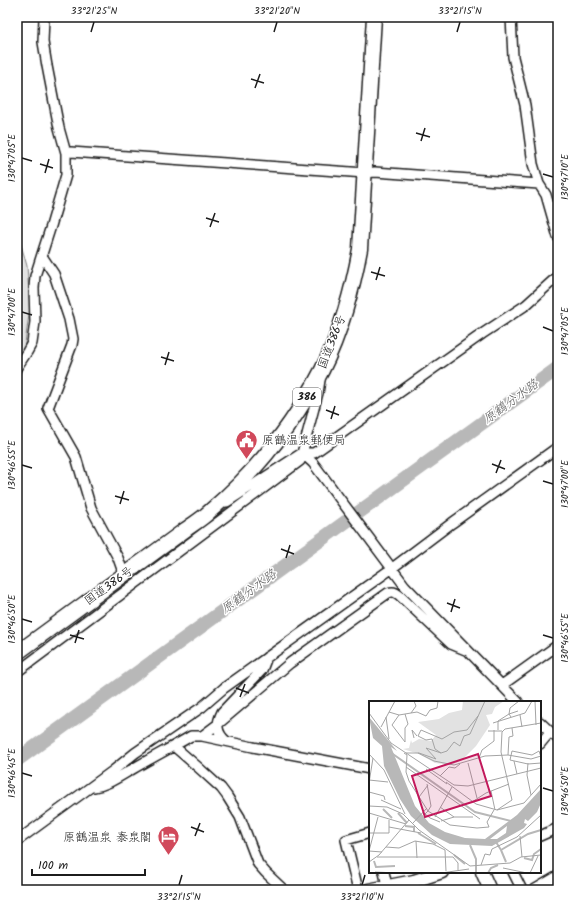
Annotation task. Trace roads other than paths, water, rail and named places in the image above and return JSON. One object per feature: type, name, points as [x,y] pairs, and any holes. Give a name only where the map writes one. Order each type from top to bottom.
[{"type":"highway","name":"国道386号","points":[[17,653],[209,512],[250,472],[280,437],[292,421],[322,370],[331,350],[351,291],[360,241],[374,17]]},
{"type":"main road","points":[[368,890],[414,881],[439,873]]},
{"type":"main road","points":[[482,873],[490,890]]},
{"type":"street","points":[[17,367],[32,343],[35,322],[35,276],[66,175],[66,153],[59,128],[43,42],[44,17]]},
{"type":"street","points":[[511,17],[513,57],[525,105],[533,164],[539,184],[546,195],[558,237]]},
{"type":"street","points":[[66,153],[71,152],[539,184]]},
{"type":"street","points":[[42,256],[54,274],[74,339],[48,408],[76,457],[91,508],[118,558],[124,575]]},
{"type":"street","points":[[209,512],[302,453],[314,453],[482,334],[526,305],[558,276]]},
{"type":"street","points":[[17,672],[300,461],[318,393],[322,370]]},
{"type":"street","points":[[17,841],[135,753],[202,707],[224,688],[268,657],[389,566],[558,447]]},
{"type":"street","points":[[302,453],[313,463],[405,586],[517,701]]},
{"type":"street","points":[[202,736],[290,663],[388,593],[393,591],[400,595],[451,644],[468,651]]},
{"type":"street","points":[[502,685],[558,645]]},
{"type":"street","points":[[226,741],[221,737],[219,732],[218,724],[222,712],[262,670],[268,657]]},
{"type":"street","points":[[541,723],[558,739]]},
{"type":"street","points":[[541,743],[550,732]]},
{"type":"street","points":[[90,787],[102,786],[111,782],[191,736],[202,736],[369,770]]},
{"type":"street","points":[[176,745],[176,748],[221,788],[227,796],[240,816],[258,864],[284,890]]},
{"type":"street","points":[[541,836],[558,828]]},
{"type":"street","points":[[358,890],[346,840],[369,833]]},
{"type":"street","points":[[384,873],[387,886]]},
{"type":"street","points":[[514,873],[522,890]]},
{"type":"street","points":[[534,890],[558,876]]},
{"type":"waterway","name":"原鶴分水路","points":[[17,760],[558,368]]},
{"type":"place","name":"原鶴温泉郵便局","points":[[246,460]]},
{"type":"place","name":"原鶴温泉 泰泉閣","points":[[168,856]]}]
